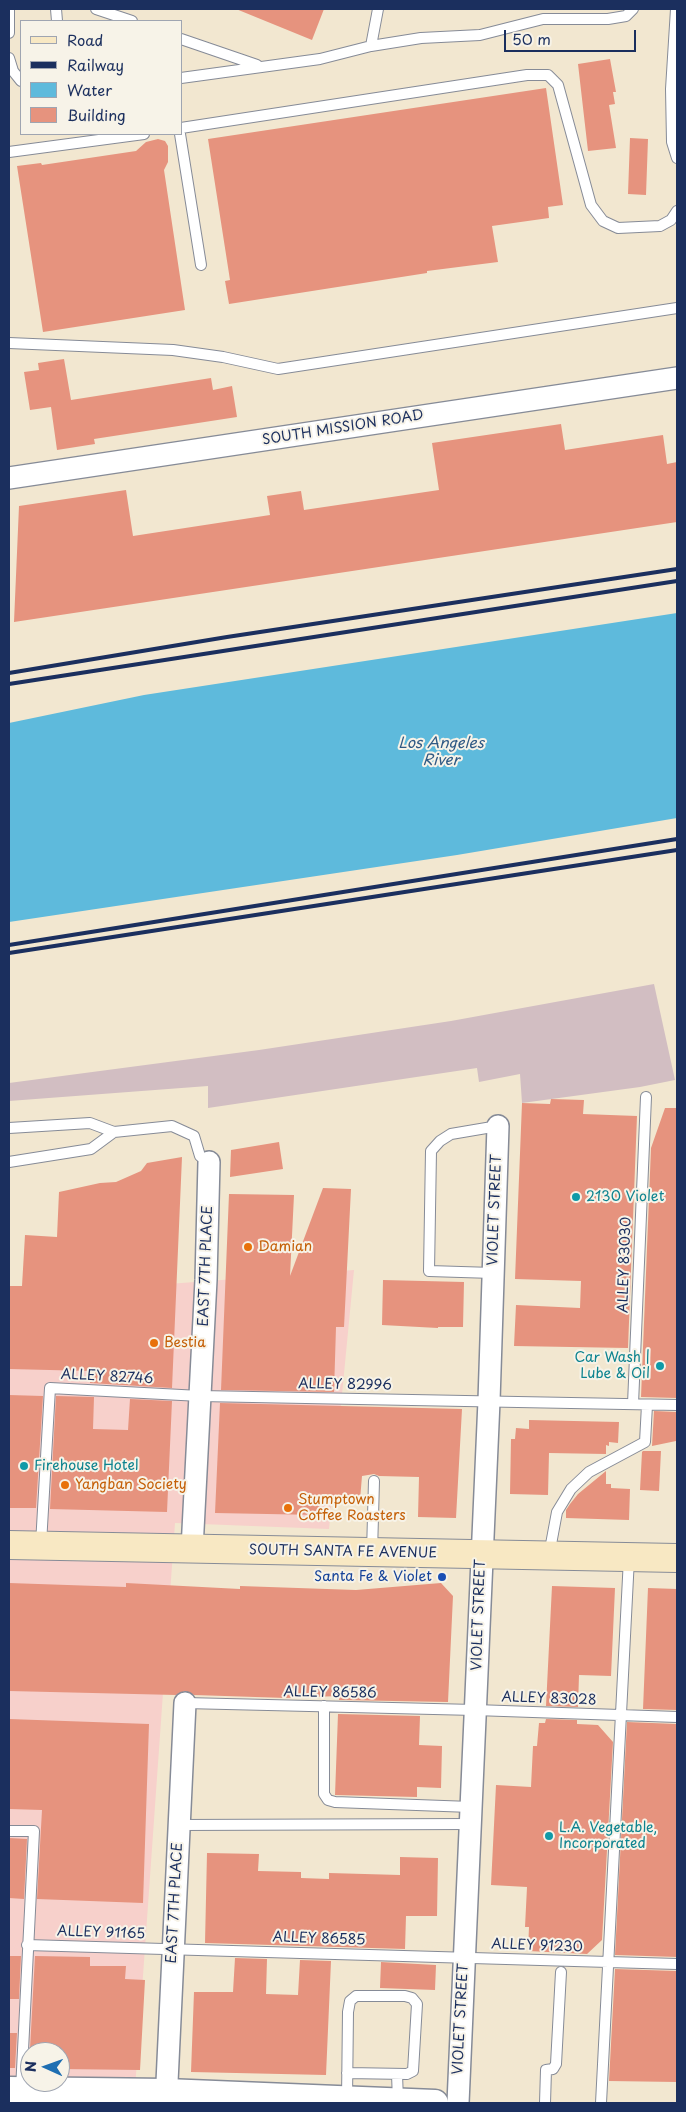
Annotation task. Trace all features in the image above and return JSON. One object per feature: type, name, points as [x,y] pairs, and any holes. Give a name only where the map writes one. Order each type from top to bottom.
[{"type":"main road","name":"SOUTH SANTA FE AVENUE","points":[[9,1546],[40,1545],[677,1558]]},
{"type":"street","name":"SOUTH MISSION ROAD","points":[[9,478],[677,378]]},
{"type":"street","name":"VIOLET STREET","points":[[458,2103],[489,1401],[498,1126]]},
{"type":"street","name":"EAST 7TH PLACE","points":[[192,1549],[206,1280],[209,1162]]},
{"type":"street","name":"EAST 7TH PLACE","points":[[166,2098],[185,1703]]},
{"type":"street","points":[[17,2094],[435,2103]]},
{"type":"lane","points":[[9,33],[10,9]]},
{"type":"lane","points":[[96,9],[129,20]]},
{"type":"lane","points":[[372,46],[378,9]]},
{"type":"lane","points":[[182,78],[320,59],[372,46],[421,38],[480,35],[543,18],[608,19],[626,16],[633,9]]},
{"type":"lane","points":[[676,9],[671,89],[672,142],[677,158]]},
{"type":"lane","points":[[182,39],[260,66]]},
{"type":"lane","points":[[9,58],[13,71],[20,80]]},
{"type":"lane","points":[[182,128],[527,75],[548,75],[558,85],[588,196],[591,205],[603,221],[618,228],[634,228],[660,226],[675,219]]},
{"type":"lane","points":[[9,152],[136,135]]},
{"type":"lane","points":[[180,135],[200,265]]},
{"type":"lane","points":[[9,344],[173,350],[223,357],[278,369],[677,308]]},
{"type":"lane","name":"ALLEY 83030","points":[[633,1404],[646,1097]]},
{"type":"lane","points":[[9,1128],[90,1123],[114,1132],[172,1126],[194,1136],[200,1156],[209,1162]]},
{"type":"lane","points":[[493,1273],[429,1271],[431,1151],[440,1141],[451,1134],[498,1126]]},
{"type":"lane","points":[[9,1162],[91,1149],[114,1132]]},
{"type":"lane","name":"ALLEY 82746","points":[[40,1545],[50,1388],[200,1396]]},
{"type":"lane","name":"ALLEY 82996","points":[[200,1396],[677,1405]]},
{"type":"lane","points":[[549,1556],[557,1512],[571,1489],[589,1472],[645,1442],[647,1405]]},
{"type":"lane","points":[[372,1553],[374,1481]]},
{"type":"lane","points":[[601,2103],[629,1557]]},
{"type":"lane","name":"ALLEY 86586","points":[[185,1703],[475,1710]]},
{"type":"lane","points":[[324,1706],[324,1794],[328,1800],[470,1816]]},
{"type":"lane","name":"ALLEY 83028","points":[[475,1710],[677,1717]]},
{"type":"lane","points":[[179,1825],[470,1816]]},
{"type":"lane","points":[[9,1831],[34,1831],[17,2094]]},
{"type":"lane","name":"ALLEY 91165","points":[[27,1945],[173,1949]]},
{"type":"lane","name":"ALLEY 86585","points":[[173,1949],[464,1957]]},
{"type":"lane","name":"ALLEY 91230","points":[[464,1957],[677,1964]]},
{"type":"lane","points":[[545,2103],[546,2070],[553,2069],[556,2064],[561,1972]]},
{"type":"lane","points":[[346,2100],[348,2012],[350,2001],[356,1996],[405,1996],[412,1998],[417,2004],[413,2071],[407,2074],[347,2072]]},
{"type":"lane","points":[[398,2074],[398,2102]]},
{"type":"shaded area","points":[[654,984],[675,1080],[640,1087],[522,1103],[520,1074],[479,1082],[477,1068],[208,1108],[208,1086],[9,1101],[9,1083],[259,1050],[451,1021]]},
{"type":"shaded area","points":[[354,1270],[329,1529],[175,1523],[134,2103],[9,2103],[9,1296]]},
{"type":"water","name":"Los Angeles River","points":[[677,613],[677,818],[457,855],[9,922],[9,723],[144,695]]},
{"type":"building","points":[[236,9],[324,9],[312,40]]},
{"type":"building","points":[[610,59],[616,92],[613,92],[615,104],[609,105],[616,148],[588,151],[578,64]]},
{"type":"building","points":[[546,88],[563,205],[548,207],[549,218],[492,226],[498,262],[427,271],[427,273],[229,304],[225,281],[230,280],[208,139]]},
{"type":"building","points":[[630,138],[648,139],[646,195],[628,194]]},
{"type":"building","points":[[158,139],[165,141],[168,146],[168,162],[164,170],[185,310],[43,332],[17,166],[41,163],[42,165],[136,151],[146,142]]},
{"type":"building","points":[[64,359],[71,400],[211,378],[213,390],[232,386],[237,417],[94,439],[95,444],[57,450],[51,407],[30,410],[24,372],[39,370],[38,363]]},
{"type":"building","points":[[561,424],[565,450],[663,435],[667,464],[677,462],[677,522],[14,622],[19,506],[126,490],[133,536],[270,515],[267,496],[301,491],[304,510],[439,490],[432,443]]},
{"type":"building","name":"2130 Violet","points":[[551,1099],[584,1100],[583,1114],[637,1116],[628,1348],[514,1346],[516,1305],[580,1308],[581,1281],[515,1279],[522,1103],[550,1104]]},
{"type":"building","points":[[665,1108],[677,1108],[677,1398],[641,1397],[651,1148]]},
{"type":"building","points":[[279,1142],[283,1169],[230,1177],[231,1150]]},
{"type":"building","points":[[182,1157],[172,1388],[90,1383],[90,1371],[9,1369],[9,1286],[22,1286],[25,1235],[57,1237],[59,1192],[100,1183],[116,1182],[141,1171],[147,1163]]},
{"type":"building","points":[[323,1188],[351,1189],[344,1327],[336,1327],[334,1392],[221,1390],[229,1194],[294,1195],[290,1276]]},
{"type":"building","points":[[383,1280],[464,1282],[463,1327],[438,1328],[382,1325]]},
{"type":"building","name":"Firehouse Hotel","points":[[9,1395],[43,1396],[36,1508],[9,1508]]},
{"type":"building","points":[[56,1396],[94,1397],[93,1429],[128,1430],[130,1399],[172,1401],[167,1512],[50,1509]]},
{"type":"building","points":[[220,1403],[462,1409],[456,1518],[418,1517],[419,1477],[379,1476],[374,1474],[362,1476],[360,1500],[320,1499],[319,1515],[215,1513]]},
{"type":"building","points":[[654,1411],[677,1412],[676,1441],[652,1446]]},
{"type":"building","points":[[529,1420],[619,1422],[618,1443],[609,1442],[609,1446],[606,1445],[606,1454],[549,1453],[548,1495],[510,1494],[511,1439],[515,1439],[516,1428],[529,1429]]},
{"type":"building","points":[[643,1451],[661,1451],[659,1491],[640,1490]]},
{"type":"building","points":[[606,1471],[606,1484],[611,1484],[611,1488],[630,1489],[629,1520],[566,1518],[566,1510],[578,1494]]},
{"type":"building","points":[[9,1583],[126,1587],[126,1583],[240,1589],[240,1586],[356,1590],[441,1583],[453,1596],[448,1702],[339,1700],[339,1696],[286,1698],[194,1695],[185,1691],[176,1695],[9,1691]]},
{"type":"building","points":[[552,1586],[615,1588],[611,1676],[579,1675],[578,1707],[546,1706]]},
{"type":"building","points":[[648,1588],[677,1589],[677,1710],[643,1709]]},
{"type":"building","points":[[338,1714],[420,1716],[419,1745],[442,1746],[441,1788],[417,1787],[417,1797],[335,1795]]},
{"type":"building","points":[[9,1719],[149,1724],[143,1903],[37,1899],[42,1810],[9,1809]]},
{"type":"building","name":"L.A. Vegetable, Incorporated","points":[[546,1719],[577,1720],[577,1724],[598,1725],[613,1742],[602,1940],[587,1954],[528,1951],[529,1927],[525,1927],[527,1887],[491,1885],[496,1785],[531,1787],[533,1746],[537,1746],[539,1723],[545,1723]]},
{"type":"building","points":[[627,1722],[677,1724],[677,1957],[615,1955]]},
{"type":"building","points":[[9,1838],[27,1839],[24,1899],[9,1898]]},
{"type":"building","points":[[207,1853],[259,1854],[258,1871],[301,1872],[301,1878],[329,1879],[329,1873],[400,1875],[400,1857],[438,1858],[437,1916],[406,1916],[405,1949],[205,1943]]},
{"type":"building","points":[[9,1956],[21,1956],[19,1999],[9,1999]]},
{"type":"building","points":[[35,1956],[90,1957],[90,1966],[126,1966],[125,1979],[145,1980],[140,2070],[70,2069],[70,2042],[30,2042]]},
{"type":"building","points":[[235,1958],[267,1959],[266,1994],[298,1995],[300,1960],[331,1961],[326,2075],[191,2072],[194,1992],[233,1992]]},
{"type":"building","points":[[381,1962],[436,1965],[435,1990],[380,1988]]},
{"type":"building","points":[[615,1969],[677,1971],[677,2082],[609,2081]]},
{"type":"building","points":[[9,2033],[17,2033],[15,2068],[9,2068]]},
{"type":"railway","points":[[9,673],[227,637],[677,569]]},
{"type":"railway","points":[[9,684],[677,581]]},
{"type":"railway","points":[[9,945],[677,839]]},
{"type":"railway","points":[[9,953],[677,850]]},
{"type":"place","name":"2130 Violet","points":[[576,1197]]},
{"type":"place","name":"Damian","points":[[248,1247]]},
{"type":"place","name":"Bestia","points":[[154,1343]]},
{"type":"place","name":"Car Wash | Lube & Oil","points":[[660,1366]]},
{"type":"place","name":"Firehouse Hotel","points":[[24,1466]]},
{"type":"place","name":"Yangban Society","points":[[65,1485]]},
{"type":"place","name":"Stumptown Coffee Roasters","points":[[288,1508]]},
{"type":"place","name":"Santa Fe & Violet","points":[[442,1577]]},
{"type":"place","name":"L.A. Vegetable, Incorporated","points":[[549,1836]]}]
